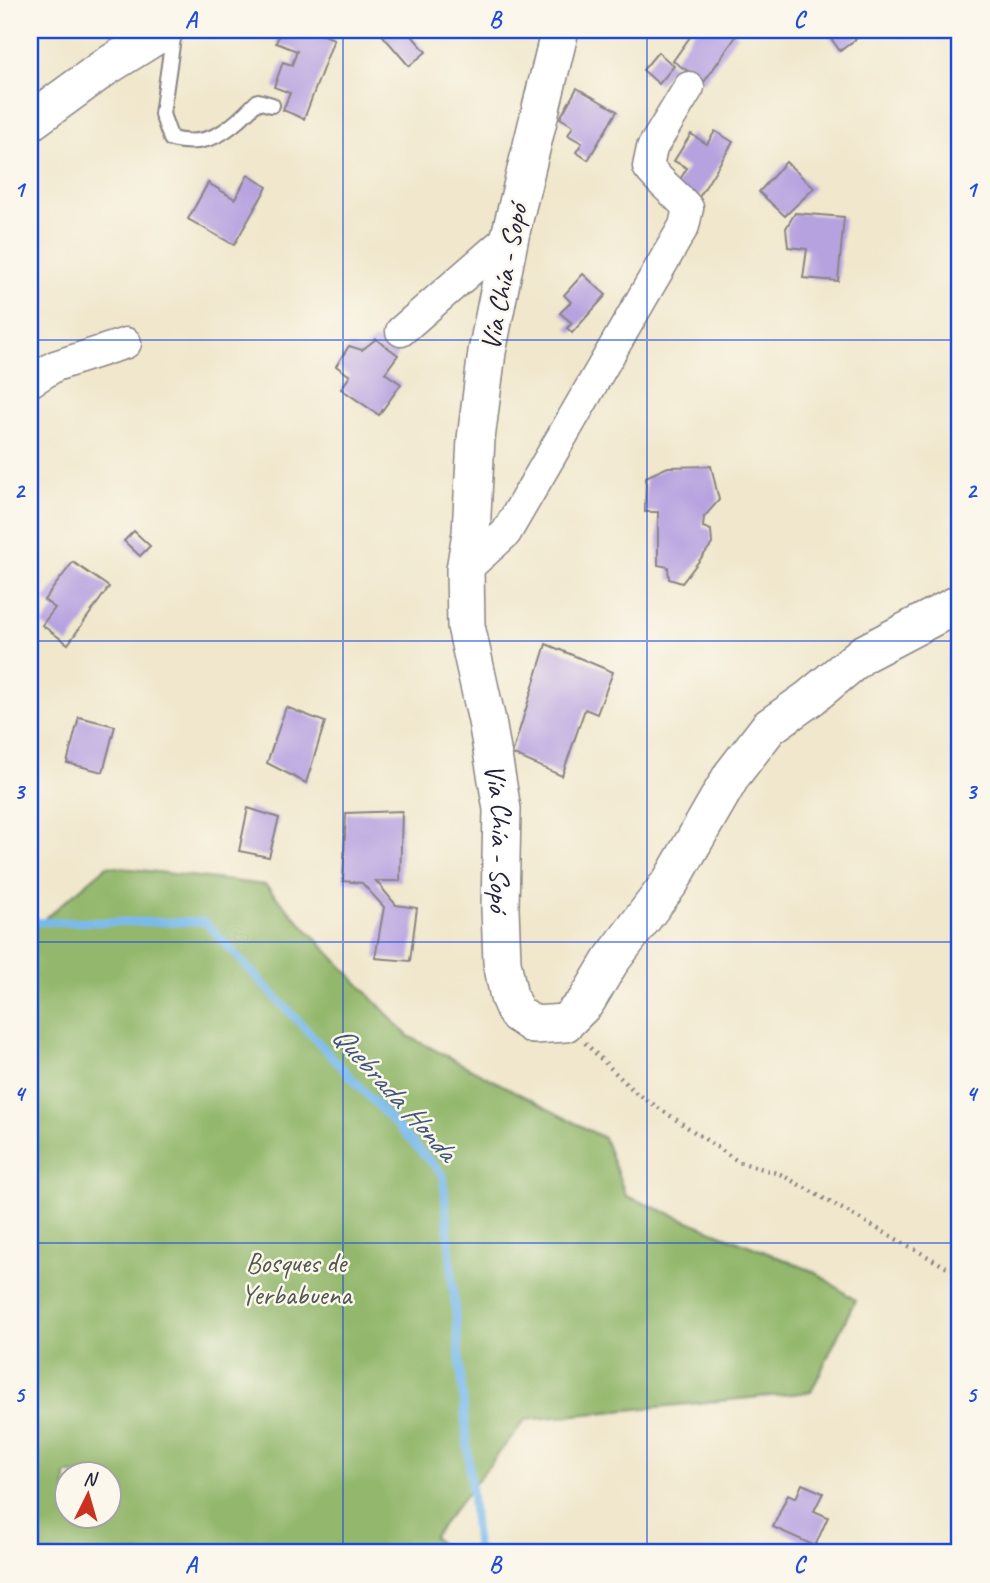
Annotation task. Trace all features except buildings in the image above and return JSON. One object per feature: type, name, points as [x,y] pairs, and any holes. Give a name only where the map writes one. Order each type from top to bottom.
[{"type":"street","points":[[30,122],[104,68],[165,30]]},
{"type":"street","name":"Vía Chía - Sopó","points":[[560,30],[510,236],[487,352],[476,439],[471,533],[466,570],[466,626],[487,721],[502,809],[502,962],[509,997],[516,1013],[534,1025],[565,1023]]},
{"type":"street","points":[[466,570],[506,533],[684,226],[688,208],[677,195],[660,183],[648,167],[652,148],[689,87]]},
{"type":"street","points":[[401,331],[510,236]]},
{"type":"street","points":[[30,382],[55,366],[126,343]]},
{"type":"street","points":[[565,1023],[586,1002],[610,962],[671,881],[732,775],[769,727],[810,698],[863,653],[960,603]]},
{"type":"lane","points":[[174,30],[162,114],[171,139],[190,144],[212,139],[258,101],[272,105]]},
{"type":"path","points":[[565,1023],[635,1092],[738,1162],[780,1174],[946,1267],[960,1270]]},
{"type":"green space","name":"Bosques de Yerbabuena","points":[[107,866],[265,885],[408,1036],[604,1138],[626,1196],[815,1272],[855,1300],[811,1392],[525,1420],[433,1537],[450,1553],[30,1553],[30,931]]},
{"type":"waterway","name":"Quebrada Honda","points":[[30,922],[205,922],[443,1175],[477,1553]]}]
